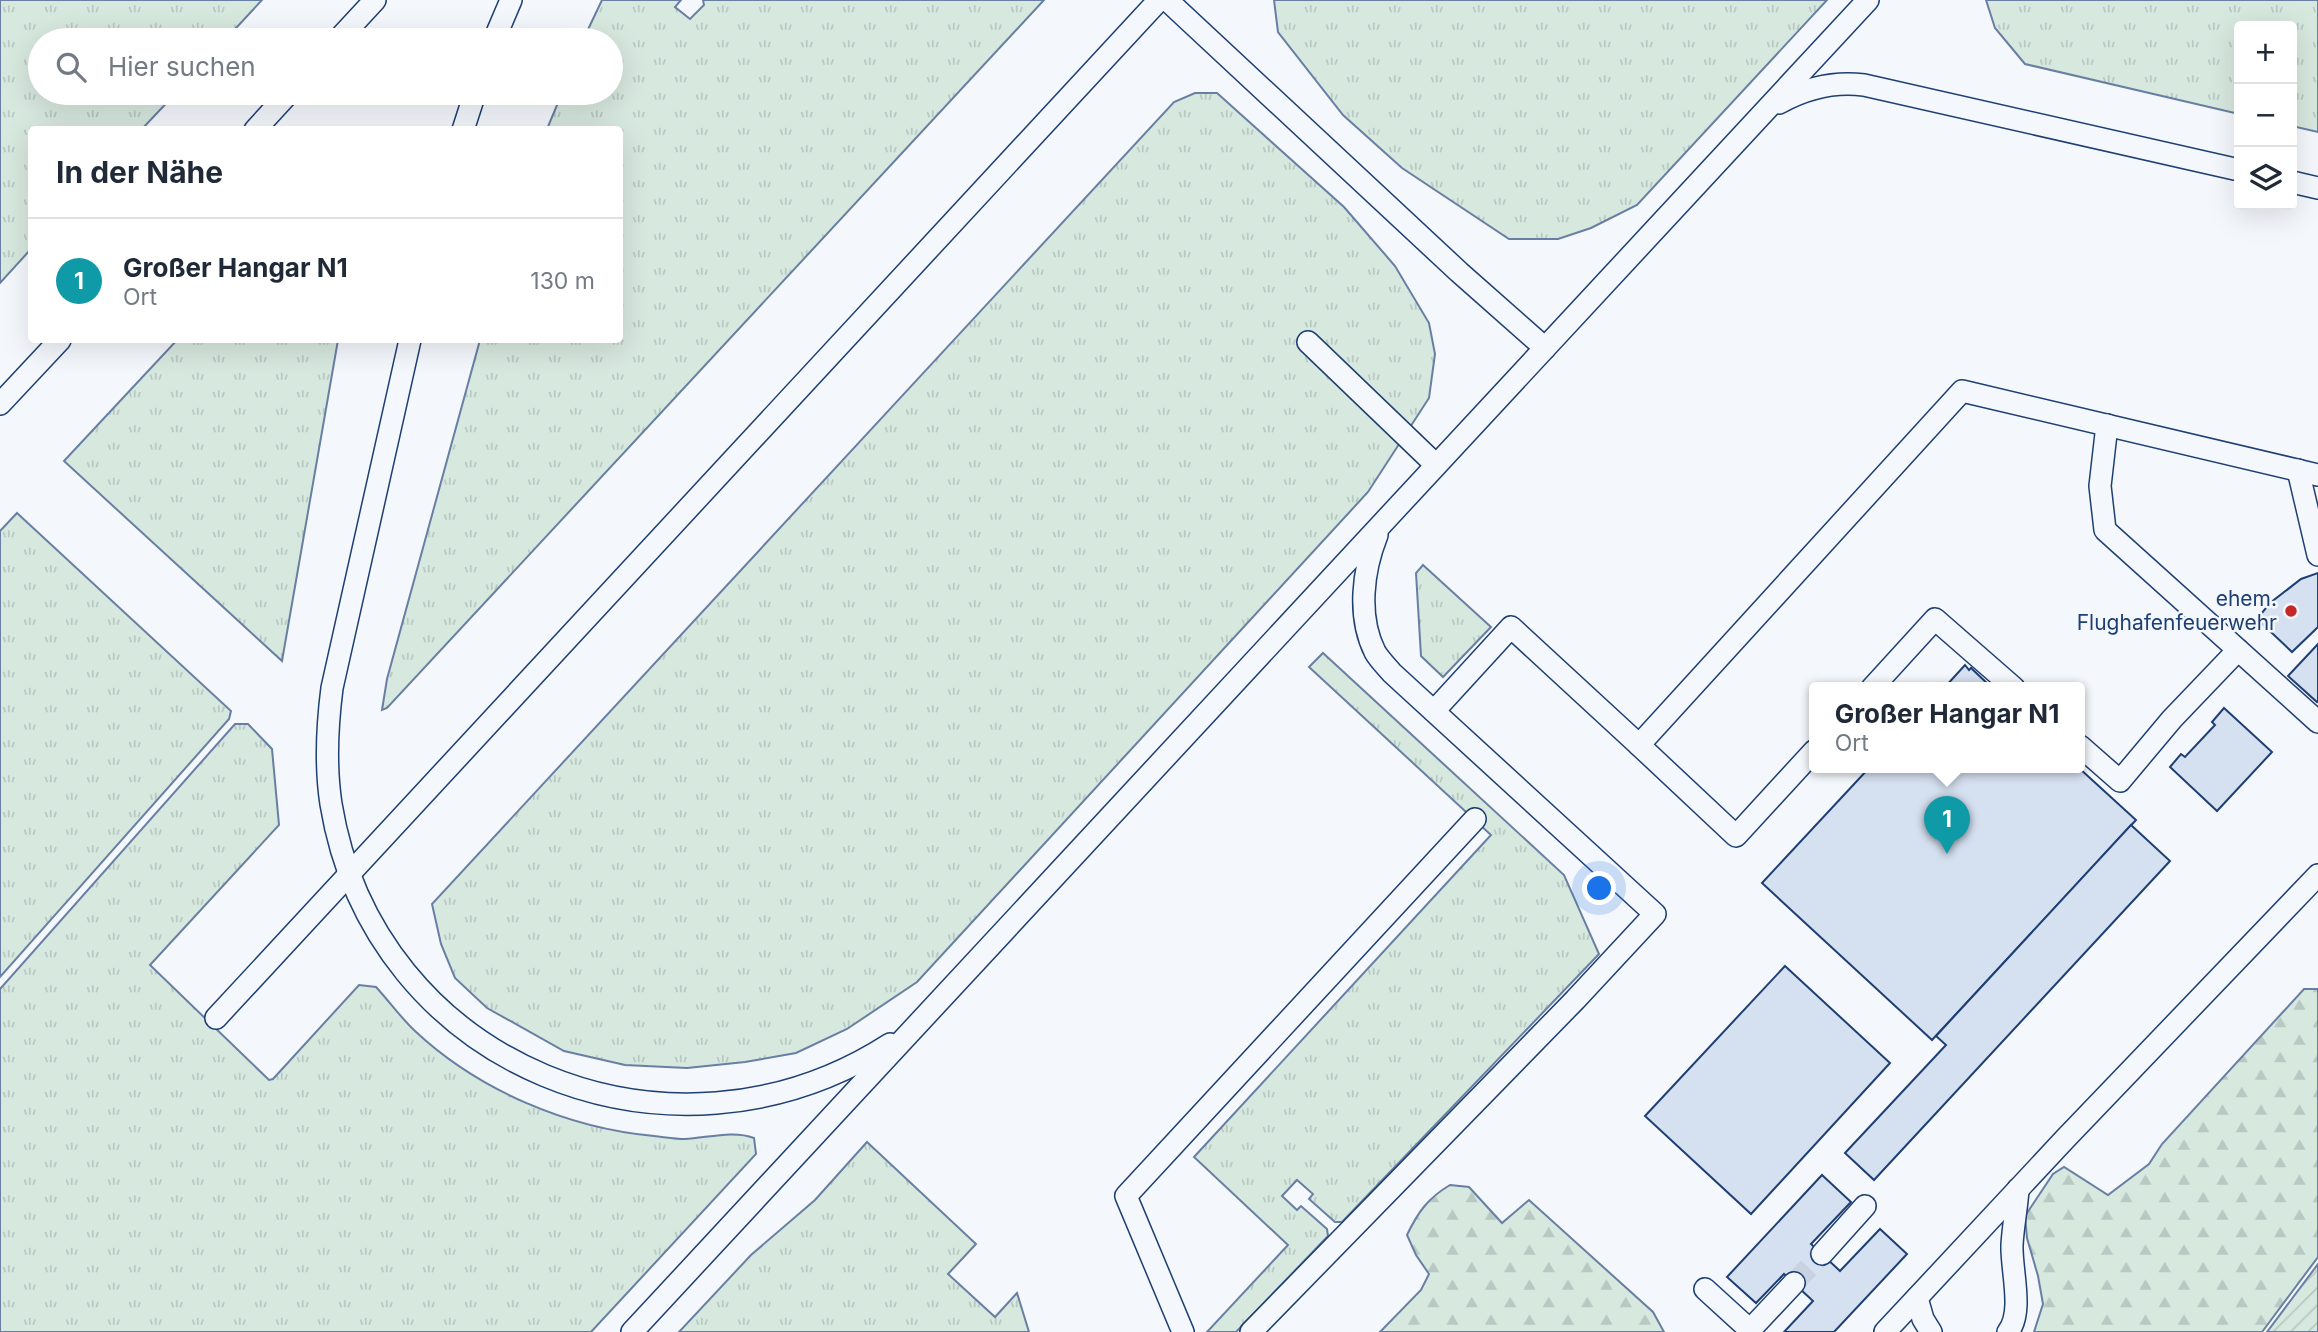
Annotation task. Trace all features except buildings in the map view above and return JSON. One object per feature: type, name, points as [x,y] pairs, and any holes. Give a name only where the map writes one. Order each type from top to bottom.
[{"type":"lane","points":[[349,28],[375,0]]},
{"type":"lane","points":[[499,28],[511,0]]},
{"type":"lane","points":[[216,1018],[1159,0]]},
{"type":"lane","points":[[1167,0],[1459,272],[1545,348]]},
{"type":"lane","points":[[632,1332],[1868,0]]},
{"type":"lane","points":[[1761,116],[1793,95],[1813,88],[1848,83],[2234,169]]},
{"type":"lane","points":[[259,126],[278,105]]},
{"type":"lane","points":[[464,126],[471,105]]},
{"type":"lane","points":[[2297,183],[2318,188]]},
{"type":"lane","points":[[1308,342],[1436,466]]},
{"type":"lane","points":[[0,404],[57,343]]},
{"type":"lane","points":[[409,343],[334,675],[328,720],[328,773],[332,805],[350,872],[365,907],[386,944],[424,992],[482,1042],[513,1061],[589,1092],[644,1102],[714,1105],[765,1097],[825,1078],[858,1063],[896,1041],[922,1019]]},
{"type":"lane","points":[[1639,744],[1962,391],[2308,472],[2318,555]]},
{"type":"lane","points":[[2107,425],[2100,486],[2105,530],[2318,722]]},
{"type":"lane","points":[[1251,1332],[1575,1000],[1655,914],[1392,673],[1376,654],[1367,633],[1365,595],[1369,556],[1379,531],[1390,516]]},
{"type":"lane","points":[[1877,682],[1935,619],[2007,682]]},
{"type":"lane","points":[[1434,711],[1511,627],[1736,836],[1809,756]]},
{"type":"lane","points":[[2085,750],[2120,780],[2172,719],[2238,650]]},
{"type":"lane","points":[[1183,1332],[1126,1196],[1475,819]]},
{"type":"lane","points":[[1885,1332],[2318,875]]},
{"type":"lane","points":[[2008,1332],[2014,1324],[2012,1247],[2018,1189]]},
{"type":"lane","points":[[1822,1254],[1866,1206]]},
{"type":"lane","points":[[1705,1289],[1750,1331],[1794,1283]]},
{"type":"lane","points":[[1916,1298],[1931,1332]]},
{"type":"green space","points":[[0,0],[262,0],[236,28],[28,28],[28,105],[165,105],[145,126],[28,126],[28,252],[0,283]]},
{"type":"green space","points":[[602,0],[681,0],[675,7],[690,19],[704,5],[703,0],[1044,0],[387,708],[382,710],[387,679],[479,343],[623,343],[623,126],[548,126],[557,105],[623,105],[623,28],[589,28]]},
{"type":"green space","points":[[1274,0],[1827,0],[1637,205],[1591,228],[1558,239],[1509,239],[1402,168],[1343,115],[1278,32]]},
{"type":"green space","points":[[1986,0],[2318,0],[2318,132],[2297,127],[2297,21],[2234,21],[2234,113],[2025,64],[1995,28]]},
{"type":"green space","points":[[1195,93],[1217,93],[1344,207],[1395,266],[1429,323],[1435,354],[1429,398],[1368,492],[917,982],[847,1029],[796,1053],[745,1062],[687,1068],[625,1065],[564,1051],[487,1008],[455,978],[441,944],[432,904],[1174,102]]},
{"type":"green space","points":[[174,343],[337,343],[282,661],[64,461]]},
{"type":"green space","points":[[17,513],[231,711],[229,719],[0,977],[0,531]]},
{"type":"green space","points":[[1423,565],[1491,627],[1443,677],[1421,656],[1416,573]]},
{"type":"green space","points":[[1323,653],[1564,875],[1599,954],[1342,1222],[1335,1222],[1309,1199],[1313,1194],[1297,1180],[1282,1196],[1297,1210],[1301,1206],[1327,1229],[1328,1236],[1236,1332],[1207,1332],[1288,1245],[1194,1157],[1491,835],[1309,667]]},
{"type":"green space","points":[[235,724],[248,724],[272,749],[279,825],[150,965],[269,1080],[273,1079],[359,985],[376,987],[410,1026],[440,1052],[495,1088],[526,1103],[589,1125],[621,1132],[681,1139],[729,1135],[754,1138],[756,1154],[591,1332],[0,1332],[0,989]]},
{"type":"green space","points":[[2304,989],[2318,989],[2318,1257],[2262,1332],[2034,1332],[2043,1304],[2027,1238],[2025,1216],[2053,1174],[2064,1167],[2108,1195],[2149,1164],[2162,1144]]},
{"type":"green space","points":[[867,1142],[976,1244],[948,1274],[995,1317],[1017,1293],[1029,1332],[679,1332],[751,1255],[815,1200]]},
{"type":"green space","points":[[1450,1185],[1469,1187],[1502,1223],[1529,1200],[1653,1312],[1664,1332],[1380,1332],[1421,1290],[1429,1274],[1407,1235],[1424,1206]]},
{"type":"green space","points":[[2318,1264],[2318,1332],[2267,1332]]},
{"type":"tunnel","points":[[1794,1283],[1822,1254]]},
{"type":"place","name":"ehem. Flughafenfeuerwehr","points":[[2291,611]]},
{"type":"place","name":"Großer Hangar N1","points":[[1947,854]]}]
